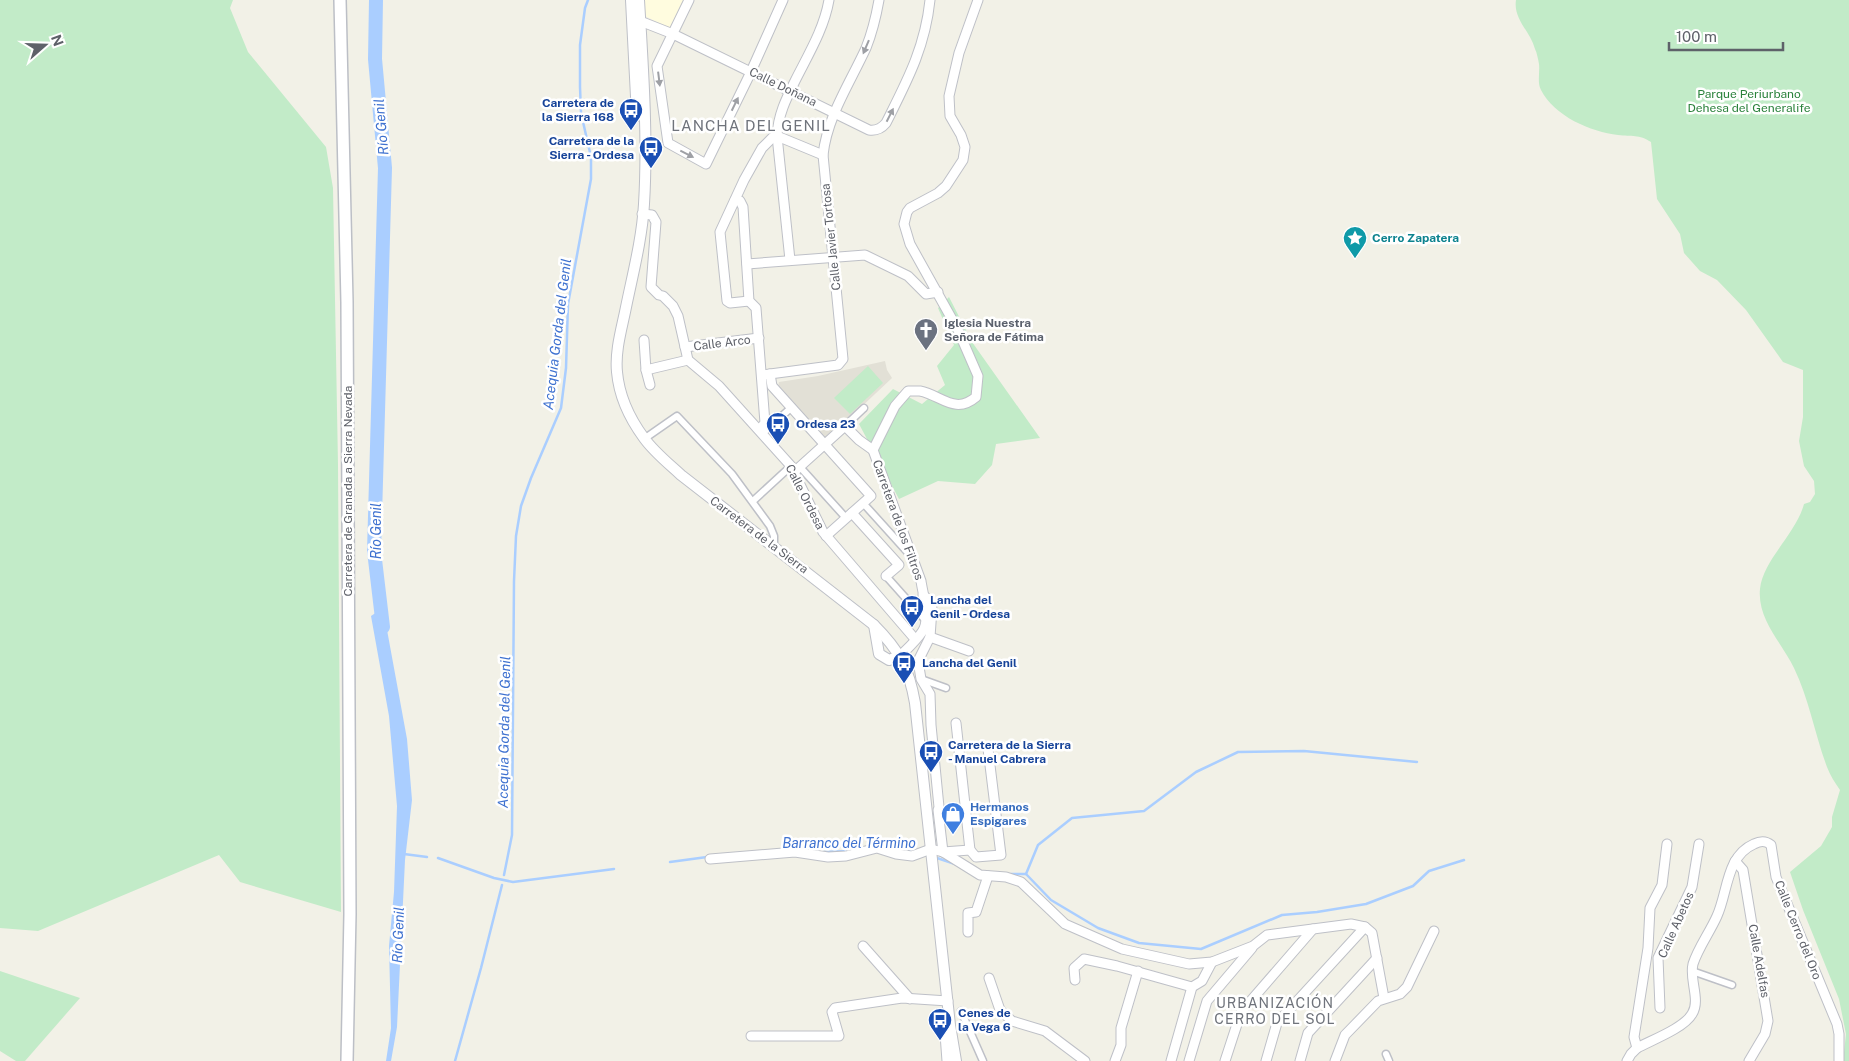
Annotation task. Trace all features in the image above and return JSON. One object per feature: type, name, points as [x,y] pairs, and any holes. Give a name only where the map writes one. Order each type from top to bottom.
[{"type":"main road","name":"Carretera de Granada a Sierra Nevada","points":[[340,0],[347,302],[350,895],[348,982],[350,1000],[347,1061]]},
{"type":"main road","name":"Carretera de Granada a Sierra Nevada","points":[[341,1061],[345,998],[348,982]]},
{"type":"street","name":"Carretera de la Sierra","points":[[635,0],[640,21],[643,83],[644,206],[619,339],[617,365],[625,404],[644,439],[681,475],[874,625],[900,656],[912,681],[950,1025],[954,1042]]},
{"type":"street","name":"Carretera de la Sierra","points":[[635,0],[634,62],[640,206],[642,214]]},
{"type":"street","points":[[689,0],[657,66],[668,143],[706,164],[783,0]]},
{"type":"street","points":[[790,260],[777,136],[780,112],[821,27],[829,0]]},
{"type":"street","name":"Calle Javier Tortosa","points":[[766,374],[841,363],[843,359],[823,155],[826,135],[872,31],[879,0]]},
{"type":"street","name":"Calle Doñana","points":[[640,21],[673,34],[869,130],[878,130],[886,123],[919,54],[928,20],[930,0]]},
{"type":"street","name":"Carretera de los Filtros","points":[[926,621],[921,580],[873,450],[895,406],[908,391],[921,392],[950,404],[968,404],[976,397],[978,376],[958,330],[910,244],[905,233],[904,218],[906,212],[914,205],[930,198],[946,186],[963,160],[965,147],[961,135],[950,116],[949,96],[959,53],[978,0]]},
{"type":"street","points":[[634,62],[637,50],[637,29],[640,21]]},
{"type":"street","points":[[749,301],[730,304],[727,301],[720,232],[744,180],[762,148],[773,137],[777,136],[823,155]]},
{"type":"street","points":[[735,200],[740,201],[743,207],[749,301],[756,308],[759,338],[766,374],[765,423],[761,431]]},
{"type":"street","points":[[642,214],[652,216],[656,222],[651,287],[673,306],[682,328],[688,360],[646,370]]},
{"type":"street","points":[[747,264],[864,255],[908,276],[926,294],[938,292]]},
{"type":"street","name":"Calle Arco","points":[[685,347],[759,338]]},
{"type":"street","points":[[644,340],[646,370],[650,385]]},
{"type":"street","name":"Calle Ordesa","points":[[688,360],[719,386],[795,468],[826,536],[915,639]]},
{"type":"street","points":[[766,374],[772,386],[871,496],[826,536]]},
{"type":"street","points":[[761,431],[792,407]]},
{"type":"street","points":[[753,501],[824,444],[864,408]]},
{"type":"street","points":[[644,439],[677,416],[712,450],[753,501],[770,526],[774,536],[774,546]]},
{"type":"street","points":[[845,426],[859,440],[873,450]]},
{"type":"street","points":[[795,468],[849,516],[899,566]]},
{"type":"street","points":[[863,503],[911,555],[886,576],[926,621],[924,630],[900,656],[889,660],[879,654],[874,625]]},
{"type":"street","points":[[923,594],[930,602],[932,609],[930,637],[918,662],[921,679],[930,694],[943,852]]},
{"type":"street","points":[[930,637],[969,651]]},
{"type":"street","points":[[921,679],[946,688]]},
{"type":"street","points":[[956,723],[970,850],[976,857],[1001,855],[988,748]]},
{"type":"street","name":"Calle Cerro del Oro","points":[[1735,861],[1744,850],[1757,842],[1764,841],[1771,845],[1776,877],[1837,1024],[1839,1061]]},
{"type":"street","name":"Calle Abetos","points":[[1637,1048],[1634,1037],[1644,978],[1650,908],[1662,885],[1668,844]]},
{"type":"street","name":"Calle Abetos","points":[[1660,1008],[1658,958],[1692,887],[1699,844]]},
{"type":"street","points":[[710,859],[795,852],[828,857],[846,856],[877,848],[896,854],[912,856],[932,849],[943,852],[980,876],[1006,876],[1020,882],[1065,924],[1122,949],[1189,964],[1212,962],[1253,946]]},
{"type":"street","points":[[943,852],[970,850]]},
{"type":"street","points":[[1627,1061],[1630,1054],[1637,1048],[1685,1022],[1690,1017],[1695,1003],[1692,971],[1694,962],[1720,909],[1735,861]]},
{"type":"street","name":"Calle Adelfas","points":[[1735,861],[1743,870],[1768,1021],[1765,1034],[1749,1061]]},
{"type":"street","points":[[968,932],[968,913],[976,912],[988,876]]},
{"type":"street","points":[[1188,1061],[1207,1001],[1253,946],[1267,935],[1351,924],[1365,927],[1372,933],[1384,998]]},
{"type":"street","points":[[1266,1061],[1277,1023],[1365,927]]},
{"type":"street","points":[[1225,1061],[1241,1012],[1313,929]]},
{"type":"street","points":[[1335,1061],[1345,1035],[1384,998],[1400,994],[1408,987],[1434,931]]},
{"type":"street","points":[[863,946],[910,999]]},
{"type":"street","points":[[1300,1061],[1308,1033],[1377,958]]},
{"type":"street","points":[[1075,980],[1074,968],[1084,959],[1138,971],[1192,987]]},
{"type":"street","points":[[1171,1061],[1192,987],[1202,981],[1212,962]]},
{"type":"street","points":[[1115,1061],[1121,1045],[1121,1028],[1138,971]]},
{"type":"street","points":[[1692,971],[1732,985]]},
{"type":"street","name":"Calle Abetos","points":[[1644,978],[1659,977]]},
{"type":"street","points":[[989,978],[1000,1010],[1012,1020],[1045,1031],[1085,1061]]},
{"type":"street","points":[[751,1036],[839,1036],[832,1012],[835,1008],[902,998],[948,1001]]},
{"type":"street","points":[[961,1011],[983,1061]]},
{"type":"street","points":[[946,1061],[945,1034],[950,1025]]},
{"type":"street","points":[[954,1042],[956,1061]]},
{"type":"street","points":[[954,1042],[964,1061]]},
{"type":"shaded area","points":[[640,0],[684,0],[671,29],[641,14]]},
{"type":"shaded area","points":[[885,361],[887,370],[892,378],[825,441],[778,387],[779,382],[818,376]]},
{"type":"green space","points":[[0,0],[233,0],[230,8],[248,52],[326,147],[333,188],[338,465],[341,912],[240,882],[219,855],[38,931],[0,928]]},
{"type":"green space","name":"Parque Periurbano Dehesa del Generalife","points":[[1516,0],[1849,0],[1849,1061],[1843,1061],[1846,1034],[1839,999],[1803,910],[1790,872],[1821,846],[1832,827],[1832,817],[1840,790],[1827,767],[1808,705],[1794,668],[1766,621],[1760,600],[1762,578],[1767,568],[1794,526],[1804,504],[1810,502],[1815,494],[1814,481],[1804,466],[1799,441],[1803,417],[1803,370],[1783,362],[1746,310],[1717,280],[1700,271],[1684,253],[1680,234],[1657,199],[1651,142],[1639,137],[1607,133],[1585,126],[1564,115],[1547,99],[1540,87],[1539,64],[1536,52],[1519,19]]},
{"type":"green space","points":[[949,297],[972,342],[1040,438],[996,444],[992,465],[975,484],[938,481],[899,499],[859,424],[893,389],[922,404],[945,385],[937,366],[954,345],[938,308]]},
{"type":"green space","points":[[868,366],[883,383],[850,414],[834,398]]},
{"type":"green space","points":[[0,971],[80,998],[25,1061],[16,1061],[0,1051]]},
{"type":"water","points":[[383,608],[407,739],[412,800],[405,860],[397,1027],[391,1061],[386,1061],[391,1028],[389,946],[394,892],[397,806],[389,716],[371,616]]},
{"type":"waterway","name":"Río Genil","points":[[376,0],[375,59],[385,168],[374,551],[383,627]]},
{"type":"waterway","name":"Acequia Gorda del Genil","points":[[504,875],[512,835],[516,536],[521,506],[561,408],[566,368],[568,304],[591,179],[591,157],[581,113],[580,87],[580,45],[585,8],[588,0]]},
{"type":"waterway","points":[[1026,874],[1038,845],[1072,818],[1144,811],[1196,772],[1238,752],[1304,751],[1417,762]]},
{"type":"waterway","name":"Barranco del Término","points":[[897,850],[917,851]]},
{"type":"waterway","name":"Barranco del Término","points":[[823,852],[850,851]]},
{"type":"waterway","name":"Barranco del Término","points":[[404,854],[427,857]]},
{"type":"waterway","name":"Barranco del Término","points":[[670,862],[707,857]]},
{"type":"waterway","name":"Barranco del Término","points":[[934,857],[955,864]]},
{"type":"waterway","name":"Barranco del Término","points":[[438,858],[494,878],[513,882],[614,869]]},
{"type":"waterway","name":"Barranco del Término","points":[[1011,874],[1026,874],[1051,900],[1098,928],[1139,943],[1201,949],[1282,915],[1317,912],[1366,904],[1413,886],[1429,871],[1464,860]]},
{"type":"waterway","name":"Acequia Gorda del Genil","points":[[455,1061],[502,885]]},
{"type":"place","name":"Carretera de la Sierra 168","points":[[631,131]]},
{"type":"place","name":"Carretera de la Sierra - Ordesa","points":[[651,169]]},
{"type":"place","name":"Cerro Zapatera","points":[[1355,259]]},
{"type":"place","name":"Iglesia Nuestra Señora de Fátima","points":[[926,351]]},
{"type":"place","name":"Ordesa 23","points":[[778,445]]},
{"type":"place","name":"Lancha del Genil - Ordesa","points":[[912,628]]},
{"type":"place","name":"Lancha del Genil","points":[[904,684]]},
{"type":"place","name":"Carretera de la Sierra - Manuel Cabrera","points":[[931,773]]},
{"type":"place","name":"Hermanos Espigares","points":[[953,835]]},
{"type":"place","name":"Cenes de la Vega 6","points":[[940,1041]]},
{"type":"district","name":"LANCHA DEL GENIL","points":[[751,125]]},
{"type":"district","name":"URBANIZACIÓN CERRO DEL SOL","points":[[1275,1012]]}]
